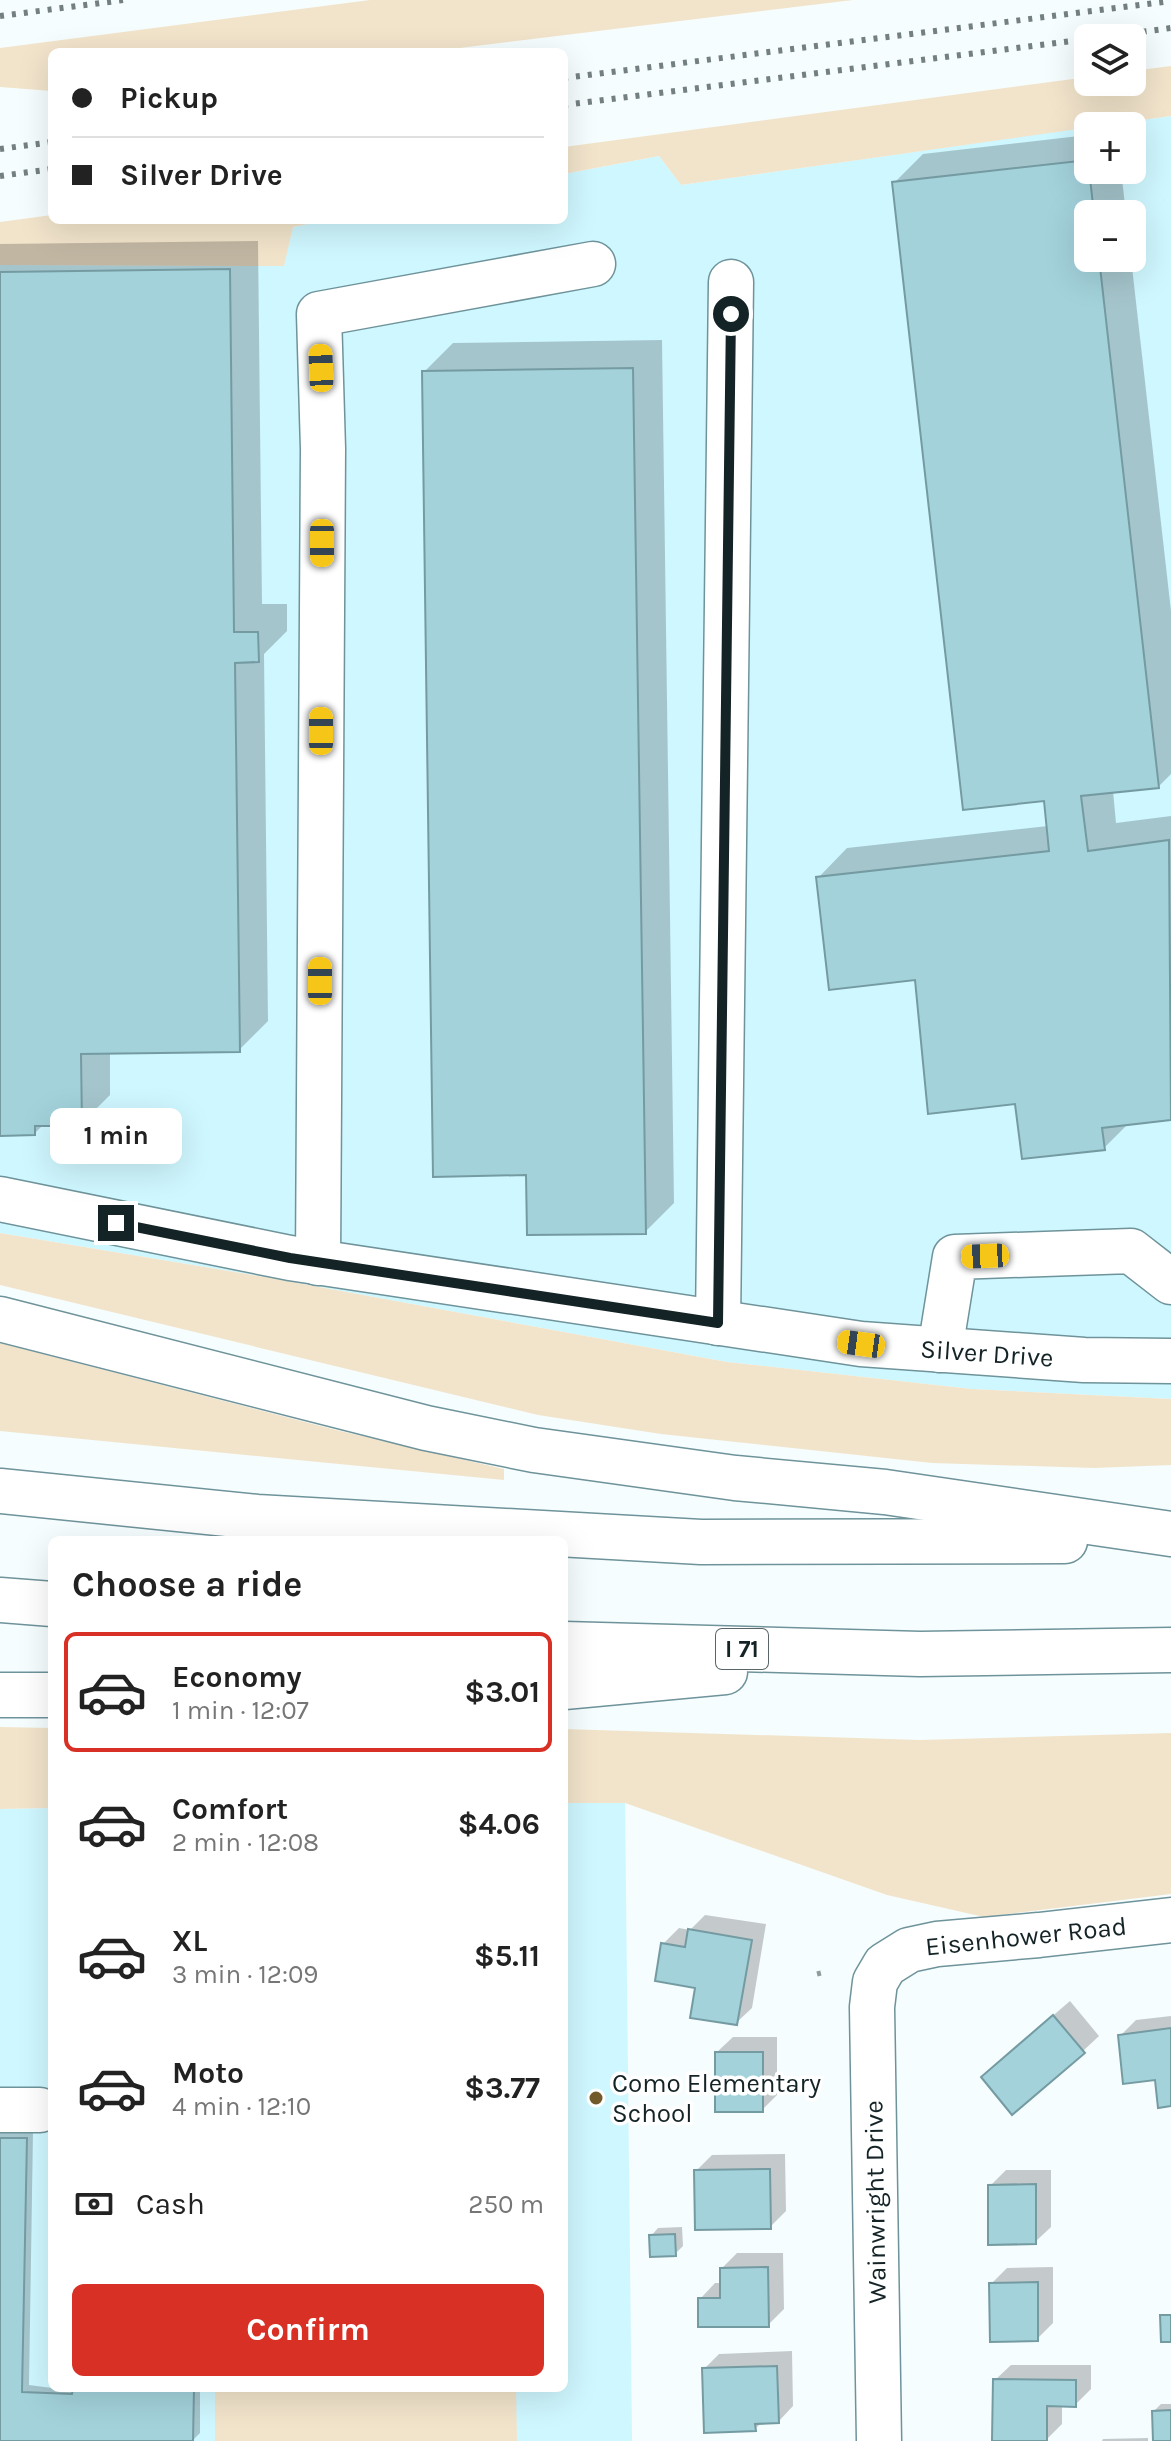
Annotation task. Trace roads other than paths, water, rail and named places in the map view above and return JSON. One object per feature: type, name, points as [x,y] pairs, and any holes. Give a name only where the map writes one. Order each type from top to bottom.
[{"type":"main road","points":[[318,1263],[323,465],[319,314],[593,264]]},
{"type":"main road","points":[[718,1323],[731,282]]},
{"type":"main road","name":"Silver Drive","points":[[0,1199],[318,1263],[861,1344],[1084,1360],[1171,1361]]},
{"type":"main road","points":[[940,1350],[955,1257],[1131,1251],[1171,1282]]},
{"type":"main road","points":[[0,1319],[426,1428],[534,1450],[735,1478],[885,1492],[1171,1537]]},
{"type":"main road","points":[[0,1491],[257,1517],[701,1542],[1171,1537]]},
{"type":"main road","points":[[0,1600],[48,1604]]},
{"type":"main road","name":"I 71","points":[[568,1644],[920,1654],[1171,1650]]},
{"type":"main road","points":[[568,1687],[920,1654]]},
{"type":"main road","points":[[0,1695],[48,1695]]},
{"type":"main road","name":"Eisenhower Road","points":[[885,1965],[909,1950],[937,1944],[1171,1920]]},
{"type":"main road","name":"Wainwright Drive","points":[[879,2441],[872,2007],[875,1982],[885,1965]]},
{"type":"railway","points":[[0,16],[124,0]]},
{"type":"railway","points":[[568,77],[1171,1]]},
{"type":"railway","points":[[1146,31],[1171,28]]},
{"type":"railway","points":[[568,104],[1074,41]]},
{"type":"railway","points":[[0,149],[48,143]]},
{"type":"railway","points":[[0,176],[48,170]]},
{"type":"place","name":"Como Elementary School","points":[[596,2098]]}]
